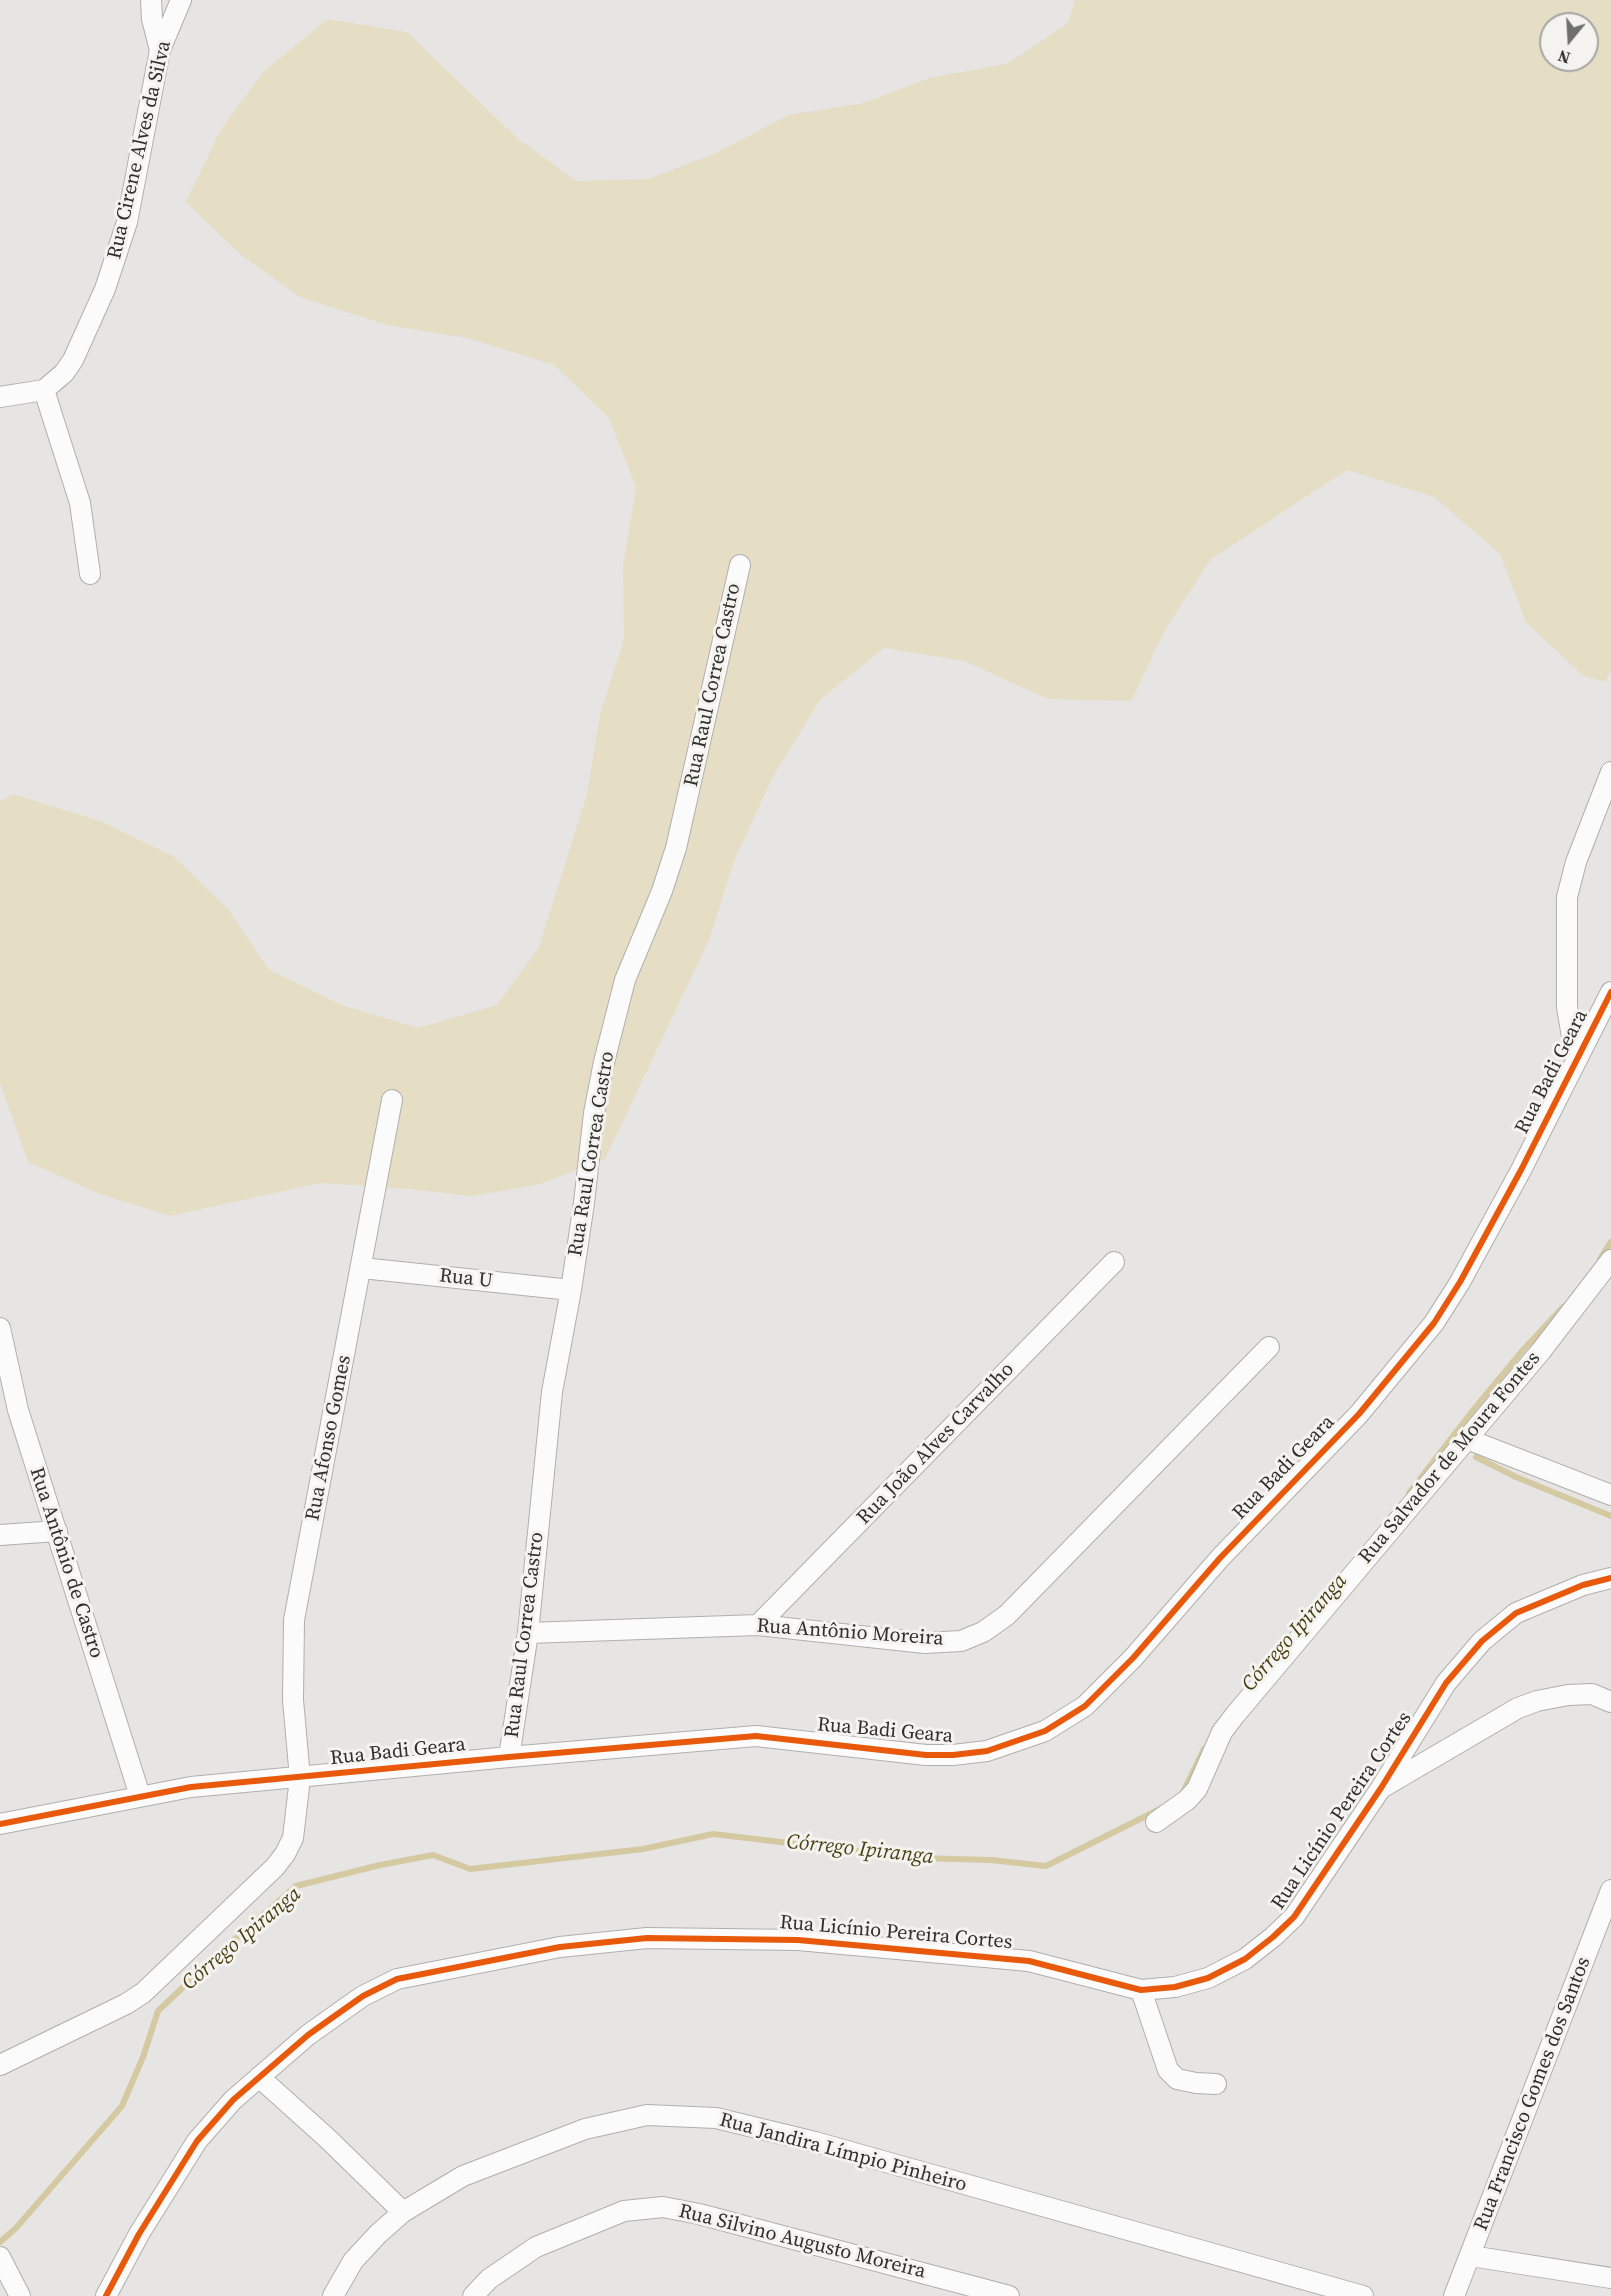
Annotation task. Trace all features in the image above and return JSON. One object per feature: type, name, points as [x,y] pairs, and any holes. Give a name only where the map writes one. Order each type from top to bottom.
[{"type":"street","points":[[151,0],[152,19],[160,50]]},
{"type":"street","name":"Rua Cirene Alves da Silva","points":[[44,390],[64,373],[73,360],[105,290],[127,222],[160,50],[181,0]]},
{"type":"street","points":[[0,397],[44,390],[80,503],[90,574]]},
{"type":"street","name":"Rua Raul Correa Castro","points":[[509,1757],[528,1633],[552,1392],[571,1290],[594,1113],[604,1062],[625,980],[662,891],[676,848],[740,565]]},
{"type":"street","points":[[1576,1061],[1566,1007],[1567,897],[1576,862],[1611,772]]},
{"type":"street","name":"Rua Badi Geara","points":[[0,1824],[191,1787],[509,1757],[756,1736],[926,1755],[953,1755],[987,1751],[1045,1731],[1085,1706],[1132,1658],[1220,1558],[1359,1414],[1434,1323],[1460,1282],[1521,1170],[1611,992]]},
{"type":"street","name":"Rua Afonso Gomes","points":[[0,2065],[126,2004],[143,1993],[275,1867],[293,1838],[300,1778],[293,1700],[294,1620],[392,1101]]},
{"type":"street","name":"Rua Salvador de Moura Fontes","points":[[1156,1822],[1187,1800],[1197,1789],[1222,1732],[1235,1714],[1541,1351],[1611,1260]]},
{"type":"street","name":"Rua João Alves Carvalho","points":[[758,1625],[1114,1262]]},
{"type":"street","name":"Rua U","points":[[362,1268],[571,1290]]},
{"type":"street","name":"Rua Antônio de Castro","points":[[0,1328],[18,1410],[140,1796]]},
{"type":"street","name":"Rua Antônio Moreira","points":[[528,1633],[758,1625],[925,1643],[961,1641],[983,1632],[1007,1615],[1269,1347]]},
{"type":"street","points":[[1467,1439],[1611,1495]]},
{"type":"street","points":[[0,1535],[57,1531]]},
{"type":"street","name":"Rua Licínio Pereira Cortes","points":[[106,2296],[139,2234],[197,2141],[233,2100],[308,2035],[336,2014],[363,1996],[397,1979],[560,1947],[659,1938],[798,1940],[1029,1961],[1141,1990],[1175,1987],[1208,1978],[1245,1959],[1273,1937],[1300,1910],[1381,1788],[1446,1683],[1482,1641],[1516,1613],[1583,1585],[1611,1578]]},
{"type":"street","points":[[1381,1788],[1518,1708],[1568,1695],[1592,1694],[1611,1702]]},
{"type":"street","name":"Rua Francisco Gomes dos Santos","points":[[1454,2296],[1472,2256],[1611,1890]]},
{"type":"street","points":[[1141,1990],[1168,2070],[1177,2079],[1216,2084]]},
{"type":"street","points":[[259,2077],[327,2138],[403,2212]]},
{"type":"street","name":"Rua Jandira Límpio Pinheiro","points":[[333,2296],[353,2261],[403,2212],[463,2176],[585,2128],[647,2115],[716,2118],[815,2142],[1363,2296]]},
{"type":"street","name":"Rua Silvino Augusto Moreira","points":[[473,2296],[489,2279],[537,2247],[624,2211],[663,2207],[699,2214],[964,2290],[1009,2296]]},
{"type":"street","points":[[1472,2256],[1611,2278]]},
{"type":"street","points":[[0,2257],[20,2296]]},
{"type":"shaded area","points":[[1075,0],[1611,0],[1611,670],[1605,682],[1582,675],[1526,622],[1500,554],[1434,497],[1347,470],[1211,559],[1166,628],[1131,701],[1048,699],[964,661],[884,648],[820,700],[771,780],[733,864],[709,940],[605,1159],[537,1185],[472,1196],[320,1183],[170,1216],[97,1193],[28,1162],[0,1083],[0,801],[13,794],[100,821],[173,856],[228,909],[269,970],[342,1005],[418,1028],[497,1005],[539,947],[587,794],[600,715],[624,638],[623,566],[636,487],[609,418],[554,365],[467,338],[387,325],[300,297],[241,255],[186,202],[221,129],[264,71],[328,19],[407,32],[517,138],[576,181],[648,179],[716,153],[788,115],[864,103],[932,77],[1007,64],[1068,23]]},
{"type":"waterway","name":"Córrego Ipiranga","points":[[1600,1259],[1611,1242]]},
{"type":"waterway","name":"Córrego Ipiranga","points":[[1409,1493],[1470,1414],[1523,1350],[1563,1307]]},
{"type":"waterway","points":[[1476,1457],[1516,1477],[1611,1516]]},
{"type":"waterway","name":"Córrego Ipiranga","points":[[1182,1794],[1204,1749]]},
{"type":"waterway","name":"Córrego Ipiranga","points":[[0,2242],[16,2228],[122,2106],[143,2057],[158,2011],[218,1954],[296,1886],[380,1865],[433,1855],[470,1869],[643,1849],[713,1834],[916,1858],[991,1860],[1046,1866],[1160,1809]]},
{"type":"cycle path","points":[[0,1824],[191,1787],[509,1757],[756,1736],[926,1755],[953,1755],[987,1751],[1045,1731],[1085,1706],[1133,1658],[1220,1558],[1359,1414],[1434,1323],[1460,1282],[1521,1170],[1611,992]]},
{"type":"cycle path","points":[[106,2296],[139,2234],[197,2141],[233,2100],[308,2035],[363,1996],[397,1979],[560,1947],[647,1938],[798,1940],[1029,1961],[1141,1990],[1175,1987],[1208,1978],[1245,1959],[1294,1917],[1381,1788],[1446,1683],[1482,1641],[1516,1613],[1583,1585],[1611,1578]]}]
